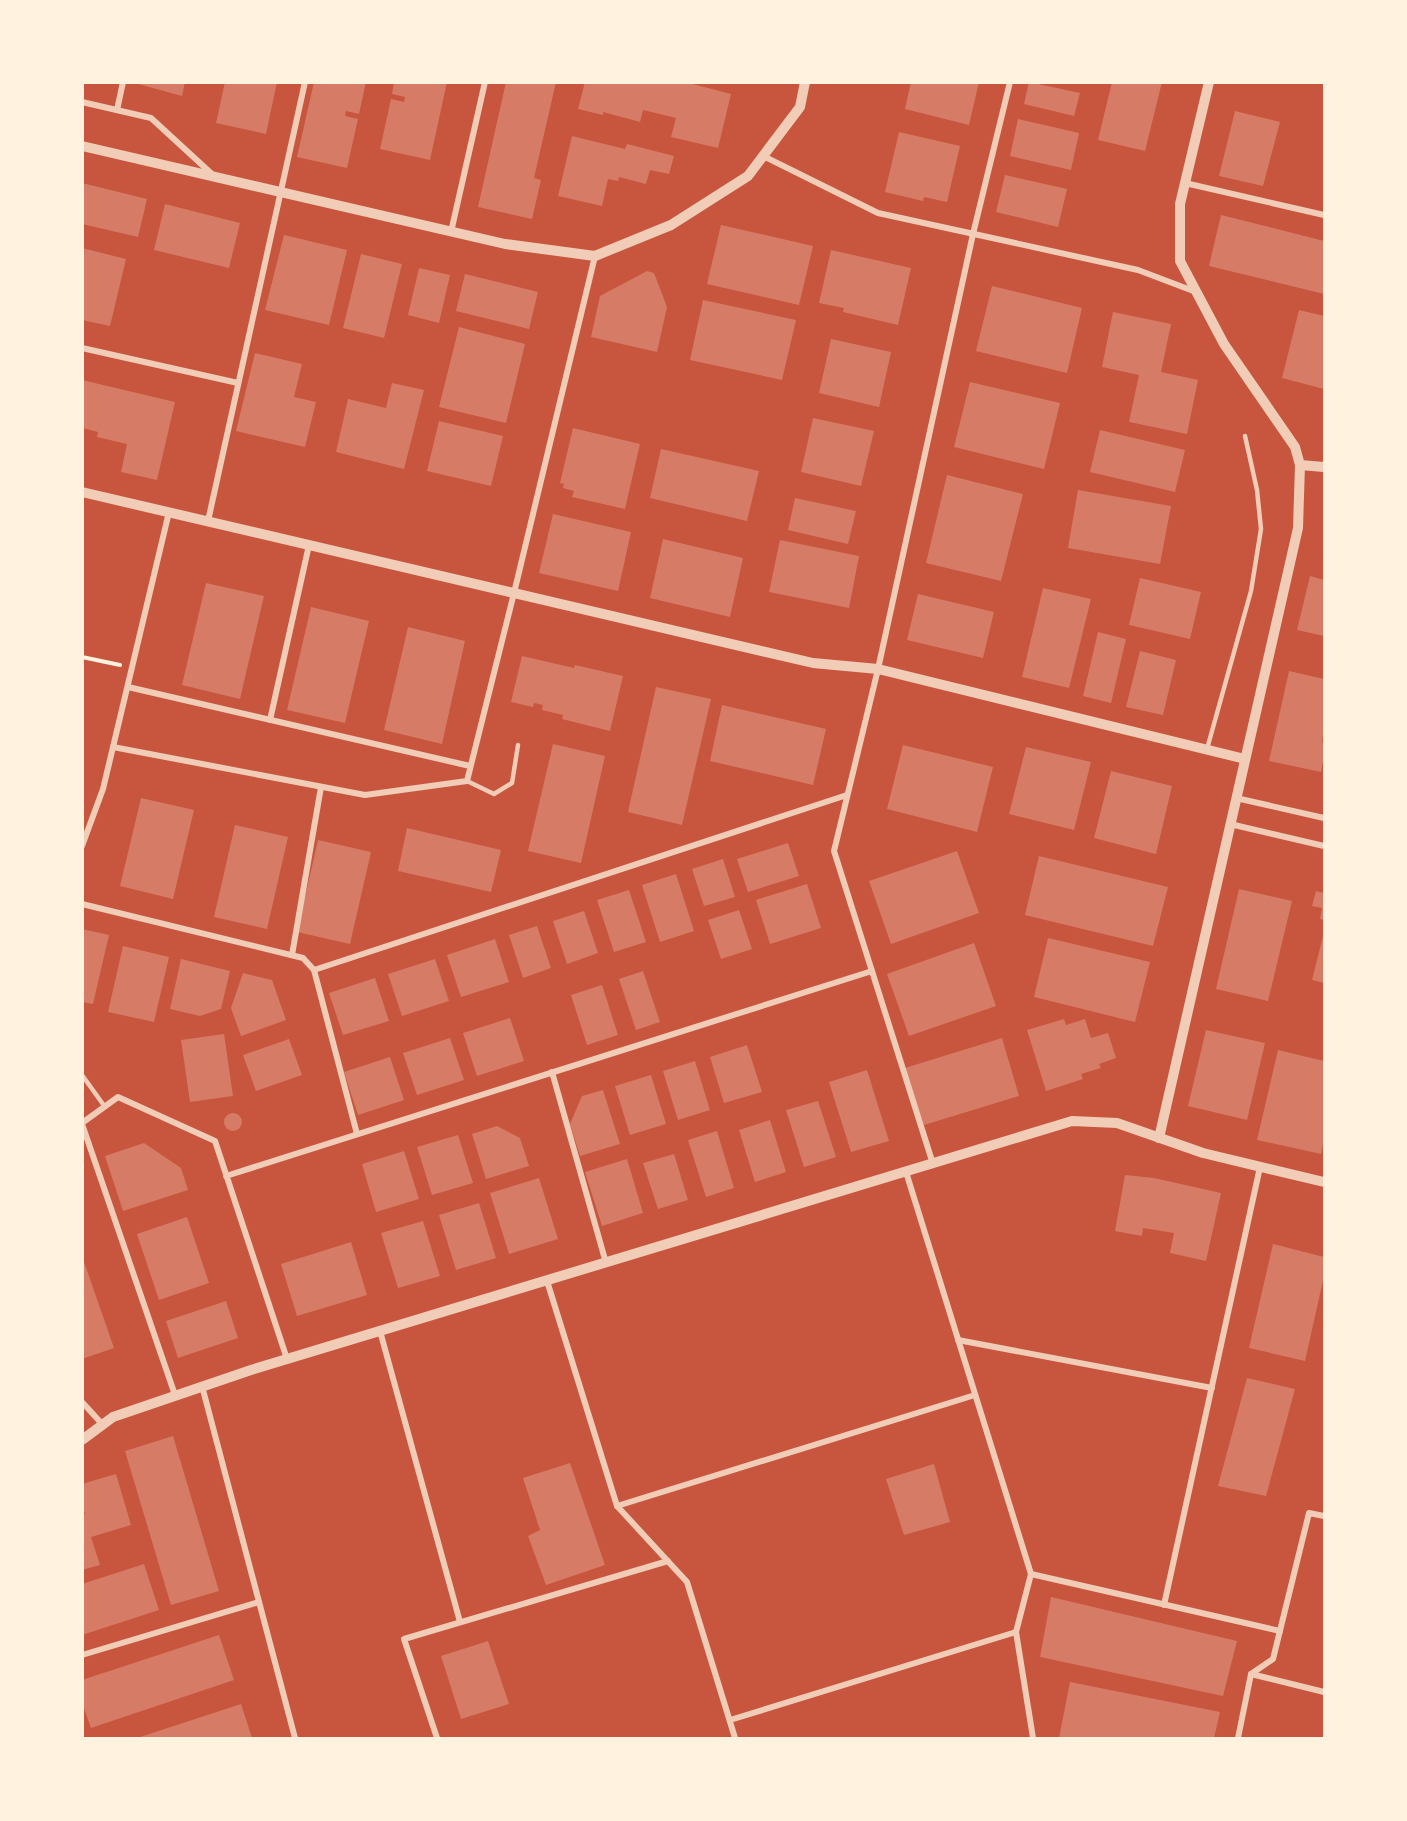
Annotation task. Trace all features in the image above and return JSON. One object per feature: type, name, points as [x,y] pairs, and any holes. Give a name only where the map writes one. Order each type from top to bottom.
[{"type":"street","points":[[117,110],[123,82]]},
{"type":"street","points":[[208,521],[305,82]]},
{"type":"street","points":[[451,232],[485,82]]},
{"type":"street","points":[[82,146],[505,244],[595,256],[671,225],[748,176],[800,107],[805,82]]},
{"type":"street","points":[[933,1164],[834,851],[878,669],[973,234],[1010,82]]},
{"type":"street","points":[[1159,1138],[1298,528],[1300,465],[1296,447],[1224,344],[1180,261],[1180,204],[1209,82]]},
{"type":"street","points":[[82,102],[151,118],[216,177]]},
{"type":"street","points":[[763,156],[878,213],[1138,270],[1197,293]]},
{"type":"street","points":[[1185,183],[1324,215]]},
{"type":"street","points":[[113,747],[365,795],[466,781],[595,256]]},
{"type":"street","points":[[82,348],[238,383]]},
{"type":"street","points":[[1300,465],[1324,467]]},
{"type":"street","points":[[82,492],[813,663],[878,669],[1245,759]]},
{"type":"street","points":[[83,841],[103,789],[169,512]]},
{"type":"street","points":[[270,720],[309,545]]},
{"type":"street","points":[[128,687],[470,766]]},
{"type":"street","points":[[292,956],[321,787]]},
{"type":"street","points":[[314,970],[847,795]]},
{"type":"street","points":[[1236,798],[1324,818]]},
{"type":"street","points":[[1230,824],[1324,846]]},
{"type":"street","points":[[82,904],[303,958],[314,970],[357,1134]]},
{"type":"street","points":[[226,1176],[872,971]]},
{"type":"street","points":[[552,1072],[606,1263]]},
{"type":"street","points":[[175,1395],[82,1123],[118,1097],[215,1141],[287,1359]]},
{"type":"street","points":[[82,1440],[113,1417],[202,1386],[1072,1121],[1117,1124],[1203,1153],[1324,1182]]},
{"type":"street","points":[[1164,1605],[1260,1167]]},
{"type":"street","points":[[906,1172],[1031,1574],[1016,1632],[1033,1738]]},
{"type":"street","points":[[547,1281],[616,1506],[687,1582],[735,1738]]},
{"type":"street","points":[[380,1331],[460,1623]]},
{"type":"street","points":[[958,1340],[1212,1388]]},
{"type":"street","points":[[202,1386],[295,1738]]},
{"type":"street","points":[[616,1506],[975,1395]]},
{"type":"street","points":[[82,1402],[103,1425]]},
{"type":"street","points":[[1238,1738],[1251,1674],[1273,1659],[1309,1513],[1324,1516]]},
{"type":"street","points":[[437,1738],[404,1639],[668,1561]]},
{"type":"street","points":[[1031,1574],[1280,1631]]},
{"type":"street","points":[[82,1655],[259,1602]]},
{"type":"street","points":[[730,1720],[1016,1632]]},
{"type":"street","points":[[1251,1674],[1324,1692]]},
{"type":"lane","points":[[1208,750],[1251,591],[1262,529],[1257,490],[1245,436]]},
{"type":"lane","points":[[466,781],[494,794],[512,783],[518,745]]},
{"type":"lane","points":[[82,1075],[105,1107]]},
{"type":"path","points":[[82,657],[133,668]]},
{"type":"building","points":[[131,82],[185,82],[182,96]]},
{"type":"building","points":[[225,82],[277,82],[266,134],[216,123]]},
{"type":"building","points":[[314,82],[366,82],[359,114],[346,111],[345,116],[358,119],[347,168],[297,157]]},
{"type":"building","points":[[394,82],[447,82],[430,160],[380,149],[391,99],[404,102],[405,97],[392,94]]},
{"type":"building","points":[[506,82],[556,82],[534,178],[541,180],[532,219],[478,207]]},
{"type":"building","points":[[585,82],[685,82],[731,94],[718,148],[671,137],[676,118],[643,110],[640,122],[603,112],[603,115],[578,109]]},
{"type":"building","points":[[911,82],[979,82],[969,125],[905,109]]},
{"type":"building","points":[[1029,82],[1080,93],[1074,116],[1024,104]]},
{"type":"building","points":[[1112,82],[1162,82],[1145,151],[1098,140]]},
{"type":"building","points":[[1235,111],[1280,122],[1263,186],[1219,176]]},
{"type":"building","points":[[1018,119],[1079,133],[1071,170],[1010,156]]},
{"type":"building","points":[[899,132],[960,146],[947,202],[924,197],[923,201],[885,192]]},
{"type":"building","points":[[572,136],[625,149],[627,144],[674,156],[669,174],[650,170],[646,184],[619,177],[618,181],[608,179],[602,206],[558,196]]},
{"type":"building","points":[[1005,175],[1067,189],[1058,227],[996,212]]},
{"type":"building","points":[[82,183],[147,199],[138,237],[82,224]]},
{"type":"building","points":[[165,204],[240,223],[229,268],[154,250]]},
{"type":"building","points":[[1221,215],[1324,241],[1324,294],[1209,266]]},
{"type":"building","points":[[721,225],[813,246],[799,305],[707,284]]},
{"type":"building","points":[[284,235],[347,250],[329,325],[265,310]]},
{"type":"building","points":[[82,248],[126,259],[110,326],[82,320]]},
{"type":"building","points":[[831,250],[911,268],[898,325],[843,312],[844,308],[819,303]]},
{"type":"building","points":[[361,254],[402,264],[384,338],[343,328]]},
{"type":"building","points":[[419,268],[450,275],[439,323],[408,315]]},
{"type":"building","points":[[647,271],[654,273],[667,307],[657,352],[591,337],[600,296]]},
{"type":"building","points":[[465,274],[538,292],[529,329],[456,311]]},
{"type":"building","points":[[992,286],[1082,308],[1067,373],[976,351]]},
{"type":"building","points":[[703,300],[796,320],[782,380],[690,360]]},
{"type":"building","points":[[1299,310],[1324,316],[1324,389],[1282,378]]},
{"type":"building","points":[[1113,312],[1171,324],[1161,372],[1198,380],[1187,434],[1129,422],[1139,375],[1102,367]]},
{"type":"building","points":[[459,327],[525,344],[506,423],[439,407]]},
{"type":"building","points":[[831,339],[891,352],[879,407],[819,393]]},
{"type":"building","points":[[255,353],[302,364],[294,397],[316,402],[305,447],[236,431]]},
{"type":"building","points":[[82,380],[175,402],[157,480],[121,472],[127,444],[97,437],[98,432],[82,428]]},
{"type":"building","points":[[970,382],[1060,403],[1044,469],[954,447]]},
{"type":"building","points":[[392,383],[424,390],[404,469],[336,452],[348,399],[386,408]]},
{"type":"building","points":[[813,418],[874,431],[861,486],[801,472]]},
{"type":"building","points":[[439,421],[503,436],[491,486],[427,471]]},
{"type":"building","points":[[573,428],[640,444],[625,509],[572,497],[574,491],[563,488],[564,484],[560,483]]},
{"type":"building","points":[[1100,430],[1185,450],[1175,492],[1090,472]]},
{"type":"building","points":[[661,449],[759,471],[747,521],[650,498]]},
{"type":"building","points":[[947,475],[1023,494],[1001,581],[926,563]]},
{"type":"building","points":[[1078,490],[1171,506],[1160,564],[1068,548]]},
{"type":"building","points":[[795,498],[856,511],[848,544],[788,530]]},
{"type":"building","points":[[553,514],[631,532],[618,591],[539,573]]},
{"type":"building","points":[[663,539],[743,558],[730,617],[650,598]]},
{"type":"building","points":[[780,540],[859,556],[849,608],[769,592]]},
{"type":"building","points":[[1310,576],[1324,580],[1324,636],[1297,630]]},
{"type":"building","points":[[1140,578],[1201,592],[1190,639],[1129,625]]},
{"type":"building","points":[[206,583],[264,596],[240,699],[182,685]]},
{"type":"building","points":[[1043,588],[1091,599],[1069,688],[1022,677]]},
{"type":"building","points":[[918,594],[994,612],[983,658],[907,640]]},
{"type":"building","points":[[311,607],[369,621],[345,723],[287,710]]},
{"type":"building","points":[[408,627],[465,641],[442,744],[384,730]]},
{"type":"building","points":[[1098,632],[1126,639],[1111,703],[1083,696]]},
{"type":"building","points":[[1140,651],[1176,660],[1163,715],[1126,707]]},
{"type":"building","points":[[522,656],[623,676],[610,731],[562,719],[563,715],[542,710],[543,705],[534,703],[533,707],[511,702]]},
{"type":"building","points":[[1289,671],[1324,679],[1322,742],[1324,743],[1324,756],[1321,772],[1269,761]]},
{"type":"building","points":[[656,687],[711,699],[682,825],[628,812]]},
{"type":"building","points":[[722,705],[826,729],[813,785],[710,761]]},
{"type":"building","points":[[553,744],[605,756],[581,863],[528,851]]},
{"type":"building","points":[[903,745],[993,767],[977,832],[887,809]]},
{"type":"building","points":[[1026,747],[1091,762],[1074,830],[1009,814]]},
{"type":"building","points":[[1111,771],[1172,786],[1156,854],[1094,838]]},
{"type":"building","points":[[141,798],[194,810],[173,899],[120,886]]},
{"type":"building","points":[[235,825],[288,837],[267,929],[214,917]]},
{"type":"building","points":[[407,828],[501,850],[491,892],[398,871]]},
{"type":"building","points":[[318,840],[371,852],[350,944],[297,932]]},
{"type":"building","points":[[788,843],[799,876],[748,892],[737,859]]},
{"type":"building","points":[[957,851],[979,913],[891,944],[869,881]]},
{"type":"building","points":[[1039,856],[1168,887],[1153,946],[1025,915]]},
{"type":"building","points":[[723,859],[735,897],[704,906],[692,869]]},
{"type":"building","points":[[676,874],[694,931],[660,942],[642,885]]},
{"type":"building","points":[[807,884],[821,928],[770,944],[756,900]]},
{"type":"building","points":[[1239,889],[1292,901],[1268,1001],[1216,989]]},
{"type":"building","points":[[629,890],[646,942],[614,952],[597,900]]},
{"type":"building","points":[[1316,891],[1324,893],[1324,920],[1320,919],[1322,908],[1312,906]]},
{"type":"building","points":[[739,910],[752,949],[721,959],[708,920]]},
{"type":"building","points":[[584,911],[598,953],[567,964],[553,921]]},
{"type":"building","points":[[537,926],[551,968],[523,978],[509,935]]},
{"type":"building","points":[[82,929],[109,935],[93,1004],[82,1002]]},
{"type":"building","points":[[1324,932],[1324,983],[1312,980]]},
{"type":"building","points":[[1048,938],[1150,962],[1135,1022],[1034,997]]},
{"type":"building","points":[[495,939],[509,982],[461,997],[447,955]]},
{"type":"building","points":[[974,943],[996,1006],[909,1036],[887,974]]},
{"type":"building","points":[[123,946],[169,957],[154,1022],[108,1012]]},
{"type":"building","points":[[181,959],[230,971],[221,1009],[200,1016],[170,1009]]},
{"type":"building","points":[[435,959],[449,1001],[402,1016],[388,974]]},
{"type":"building","points":[[643,971],[660,1022],[636,1030],[619,979]]},
{"type":"building","points":[[243,973],[272,980],[286,1020],[241,1036],[231,1008]]},
{"type":"building","points":[[375,978],[389,1021],[343,1035],[329,993]]},
{"type":"building","points":[[602,985],[618,1035],[587,1045],[571,995]]},
{"type":"building","points":[[510,1018],[524,1061],[477,1076],[463,1033]]},
{"type":"building","points":[[1064,1019],[1066,1025],[1085,1019],[1091,1038],[1108,1033],[1116,1058],[1099,1064],[1101,1068],[1081,1074],[1083,1079],[1046,1091],[1027,1030]]},
{"type":"building","points":[[1206,1030],[1265,1043],[1247,1120],[1188,1106]]},
{"type":"building","points":[[224,1034],[233,1096],[190,1102],[181,1040]]},
{"type":"building","points":[[450,1038],[464,1080],[417,1095],[403,1053]]},
{"type":"building","points":[[1002,1038],[1019,1096],[924,1125],[905,1068]]},
{"type":"building","points":[[289,1039],[302,1075],[256,1091],[243,1055]]},
{"type":"building","points":[[747,1045],[762,1092],[724,1103],[710,1057]]},
{"type":"building","points":[[1278,1050],[1324,1061],[1324,1139],[1321,1154],[1257,1140]]},
{"type":"building","points":[[390,1057],[404,1100],[358,1115],[344,1072]]},
{"type":"building","points":[[695,1061],[710,1110],[678,1120],[663,1071]]},
{"type":"building","points":[[867,1070],[889,1141],[851,1152],[829,1082]]},
{"type":"building","points":[[651,1075],[666,1124],[630,1135],[615,1086]]},
{"type":"building","points":[[603,1090],[620,1144],[580,1156],[570,1124],[582,1096]]},
{"type":"building","points":[[818,1101],[836,1157],[804,1167],[786,1110]]},
{"type":"building","points":[[229,1113],[237,1113],[242,1118],[240,1129],[229,1131],[224,1126],[224,1118]]},
{"type":"building","points":[[770,1120],[786,1172],[755,1182],[739,1130]]},
{"type":"building","points":[[497,1126],[520,1138],[529,1166],[486,1179],[472,1134]]},
{"type":"building","points":[[717,1131],[734,1188],[706,1197],[688,1140]]},
{"type":"building","points":[[458,1135],[473,1183],[432,1195],[417,1147]]},
{"type":"building","points":[[144,1143],[181,1168],[188,1190],[123,1211],[105,1156]]},
{"type":"building","points":[[404,1151],[419,1199],[376,1212],[362,1164]]},
{"type":"building","points":[[674,1154],[688,1200],[658,1209],[643,1163]]},
{"type":"building","points":[[627,1159],[643,1213],[602,1226],[585,1172]]},
{"type":"building","points":[[1125,1175],[1154,1178],[1221,1193],[1206,1261],[1170,1253],[1174,1233],[1143,1228],[1142,1236],[1115,1231]]},
{"type":"building","points":[[539,1178],[558,1239],[509,1254],[490,1193]]},
{"type":"building","points":[[479,1203],[496,1258],[456,1270],[439,1215]]},
{"type":"building","points":[[187,1217],[209,1283],[159,1300],[137,1234]]},
{"type":"building","points":[[423,1221],[440,1276],[398,1288],[381,1233]]},
{"type":"building","points":[[351,1242],[367,1295],[297,1316],[281,1264]]},
{"type":"building","points":[[1273,1244],[1324,1257],[1324,1276],[1305,1361],[1249,1348]]},
{"type":"building","points":[[82,1256],[114,1348],[82,1359]]},
{"type":"building","points":[[226,1301],[238,1338],[178,1358],[166,1321]]},
{"type":"building","points":[[1247,1378],[1295,1389],[1266,1496],[1218,1486]]},
{"type":"building","points":[[173,1436],[219,1591],[171,1605],[125,1451]]},
{"type":"building","points":[[570,1463],[605,1565],[546,1585],[528,1536],[540,1530],[523,1478]]},
{"type":"building","points":[[934,1464],[950,1522],[904,1535],[886,1479]]},
{"type":"building","points":[[116,1474],[131,1525],[91,1537],[100,1565],[82,1570],[82,1515],[85,1514],[82,1507],[82,1484]]},
{"type":"building","points":[[144,1564],[159,1610],[82,1635],[82,1584]]},
{"type":"building","points":[[1051,1597],[1237,1641],[1223,1696],[1040,1657]]},
{"type":"building","points":[[219,1635],[234,1680],[91,1728],[82,1703],[82,1680]]},
{"type":"building","points":[[488,1641],[509,1704],[461,1719],[441,1656]]},
{"type":"building","points":[[1070,1682],[1220,1712],[1214,1738],[1059,1738]]},
{"type":"building","points":[[241,1704],[252,1738],[137,1738]]}]
